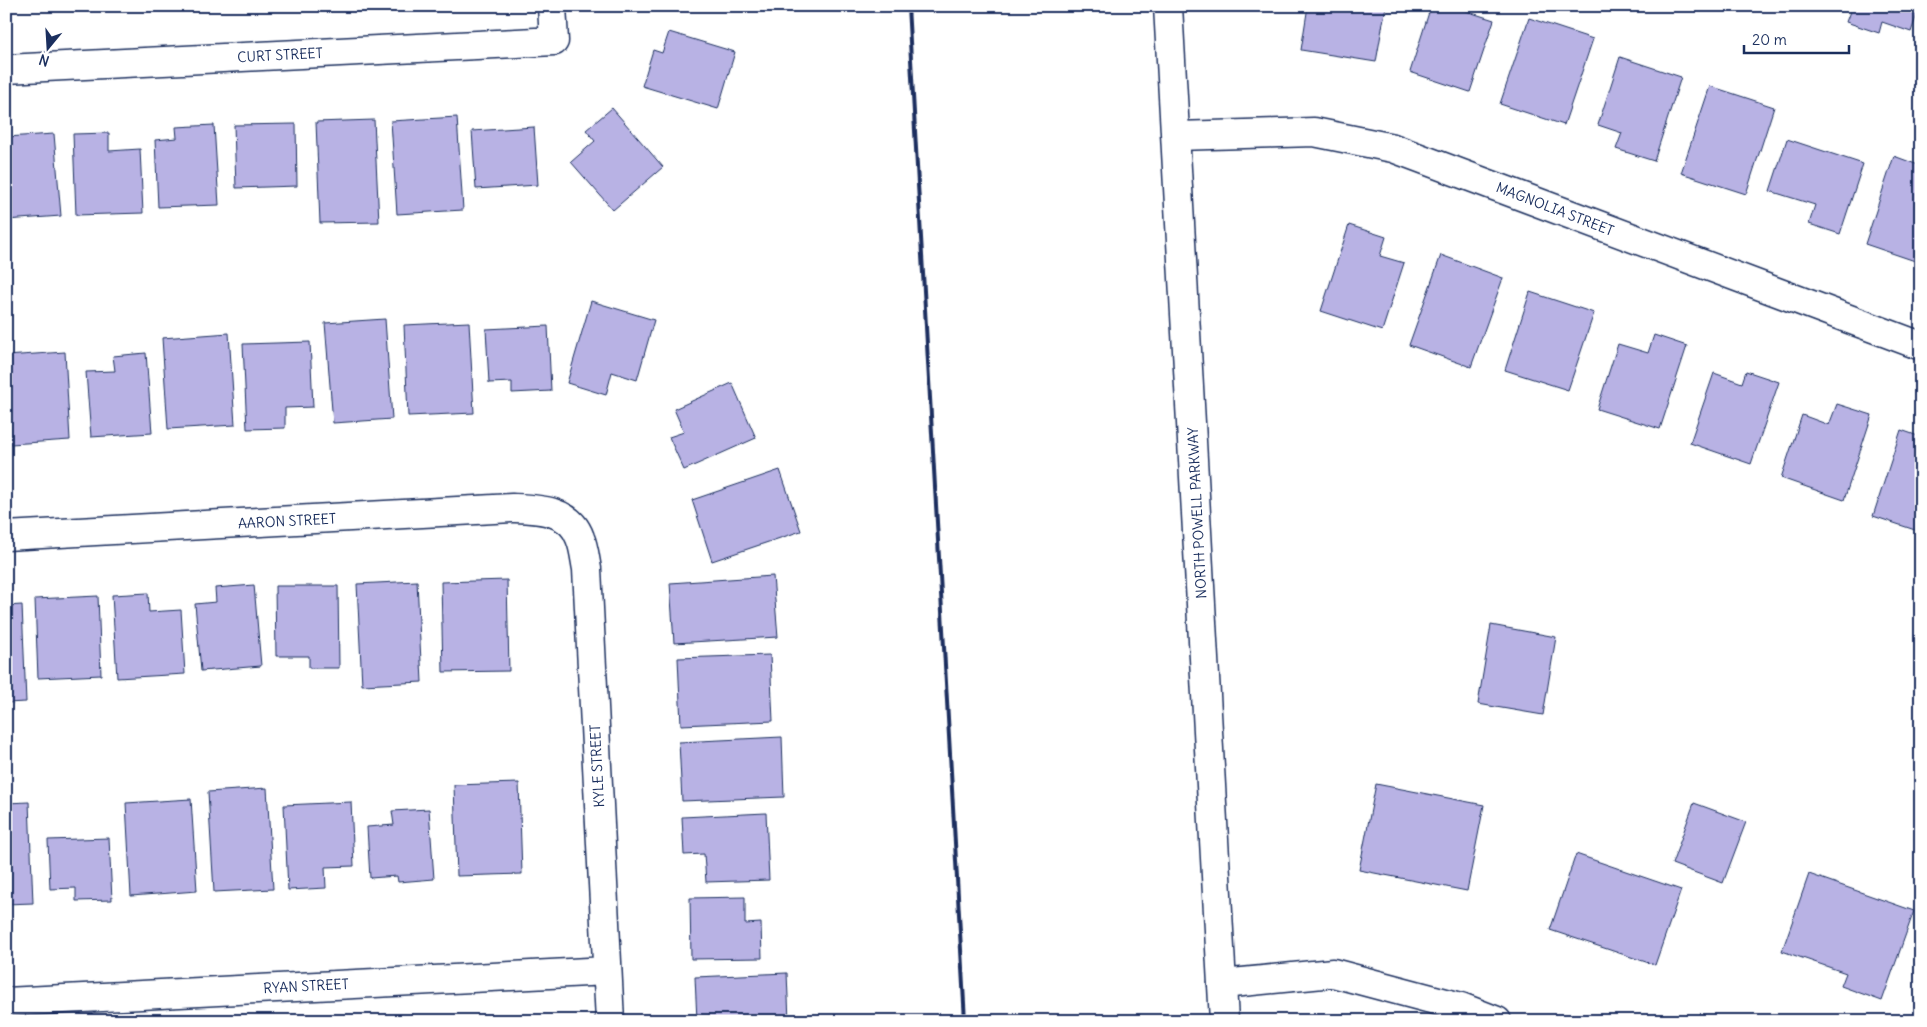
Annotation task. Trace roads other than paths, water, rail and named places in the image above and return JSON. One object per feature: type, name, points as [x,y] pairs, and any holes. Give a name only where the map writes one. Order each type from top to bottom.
[{"type":"street","name":"CURT STREET","points":[[6,69],[554,41],[552,6]]},
{"type":"street","name":"NORTH POWELL PARKWAY","points":[[1168,6],[1177,136],[1224,1021]]},
{"type":"street","name":"MAGNOLIA STREET","points":[[1177,136],[1314,132],[1393,148],[1921,346]]},
{"type":"street","name":"AARON STREET","points":[[6,536],[512,508],[540,510],[566,517]]},
{"type":"street","name":"KYLE STREET","points":[[566,517],[580,536],[587,569],[610,1021]]},
{"type":"street","name":"RYAN STREET","points":[[6,1002],[607,971]]},
{"type":"street","points":[[1222,984],[1333,973],[1461,1007],[1497,1021]]},
{"type":"railway","points":[[908,6],[965,1021]]}]
